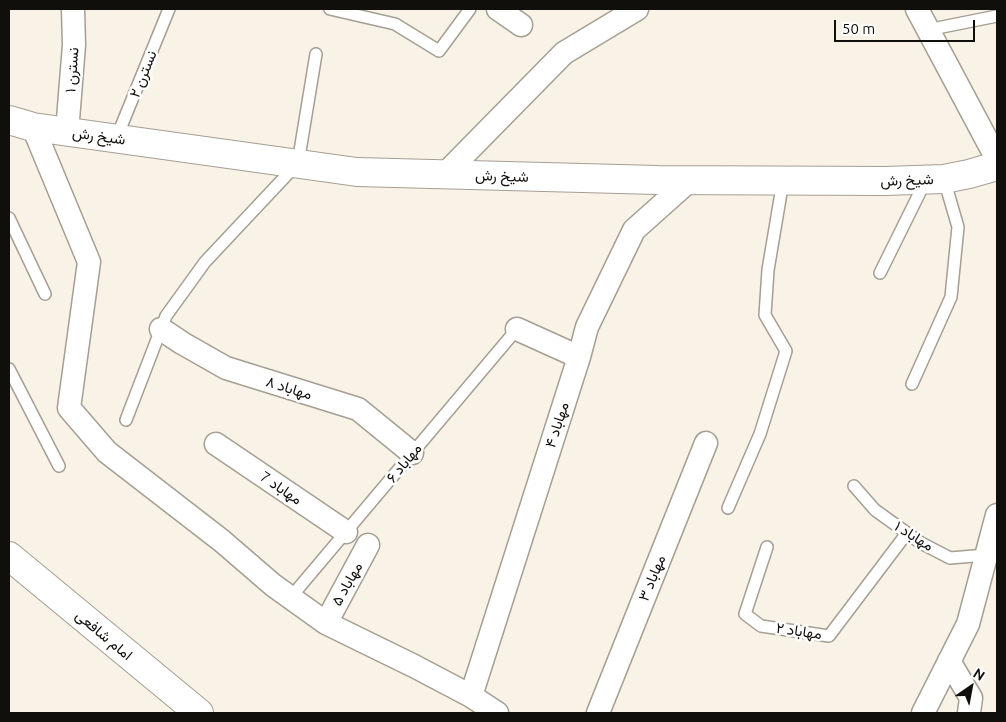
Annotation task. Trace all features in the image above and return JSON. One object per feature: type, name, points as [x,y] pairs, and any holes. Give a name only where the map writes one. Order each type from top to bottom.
[{"type":"street","name":"نسترن ۱","points":[[66,132],[74,45],[74,9]]},
{"type":"street","points":[[498,9],[521,25]]},
{"type":"street","points":[[445,174],[564,53],[637,9]]},
{"type":"street","points":[[917,9],[997,160]]},
{"type":"street","name":"شیخ رش","points":[[21,124],[66,132],[357,172],[690,180],[885,182],[935,180],[969,174],[997,166]]},
{"type":"street","points":[[21,124],[89,262],[69,408],[106,452],[222,541],[273,584],[326,623],[414,666],[471,696],[497,713]]},
{"type":"street","name":"مهاباد ۴","points":[[471,696],[587,327],[634,230],[690,180]]},
{"type":"street","name":"مهاباد ۸","points":[[161,329],[226,368],[358,409],[412,453]]},
{"type":"street","points":[[517,329],[579,357]]},
{"type":"street","name":"مهاباد ۳","points":[[598,713],[706,443]]},
{"type":"street","name":"مهاباد 7","points":[[216,444],[346,532]]},
{"type":"street","points":[[923,713],[968,624],[997,519]]},
{"type":"street","name":"مهاباد ۵","points":[[326,623],[368,545]]},
{"type":"street","name":"امام شافعی","points":[[9,556],[199,713]]},
{"type":"street","points":[[949,661],[971,698],[969,713]]},
{"type":"lane","name":"نسترن ۲","points":[[116,139],[169,9]]},
{"type":"lane","points":[[330,9],[395,24],[439,51],[470,9]]},
{"type":"lane","points":[[927,30],[997,16]]},
{"type":"lane","points":[[126,420],[166,316],[205,262],[298,164],[316,54]]},
{"type":"lane","points":[[880,273],[935,180]]},
{"type":"lane","points":[[912,384],[951,297],[958,227],[935,180]]},
{"type":"lane","points":[[728,508],[760,434],[786,351],[765,315],[768,270],[783,181]]},
{"type":"lane","points":[[9,218],[44,294]]},
{"type":"lane","name":"مهاباد ۶","points":[[291,597],[517,329]]},
{"type":"lane","points":[[9,370],[13,386],[59,466]]},
{"type":"lane","name":"مهاباد ۱","points":[[854,486],[875,510],[921,543],[950,558],[986,555]]},
{"type":"lane","name":"مهاباد ۲","points":[[767,548],[745,614],[761,626],[829,636],[907,533]]}]
